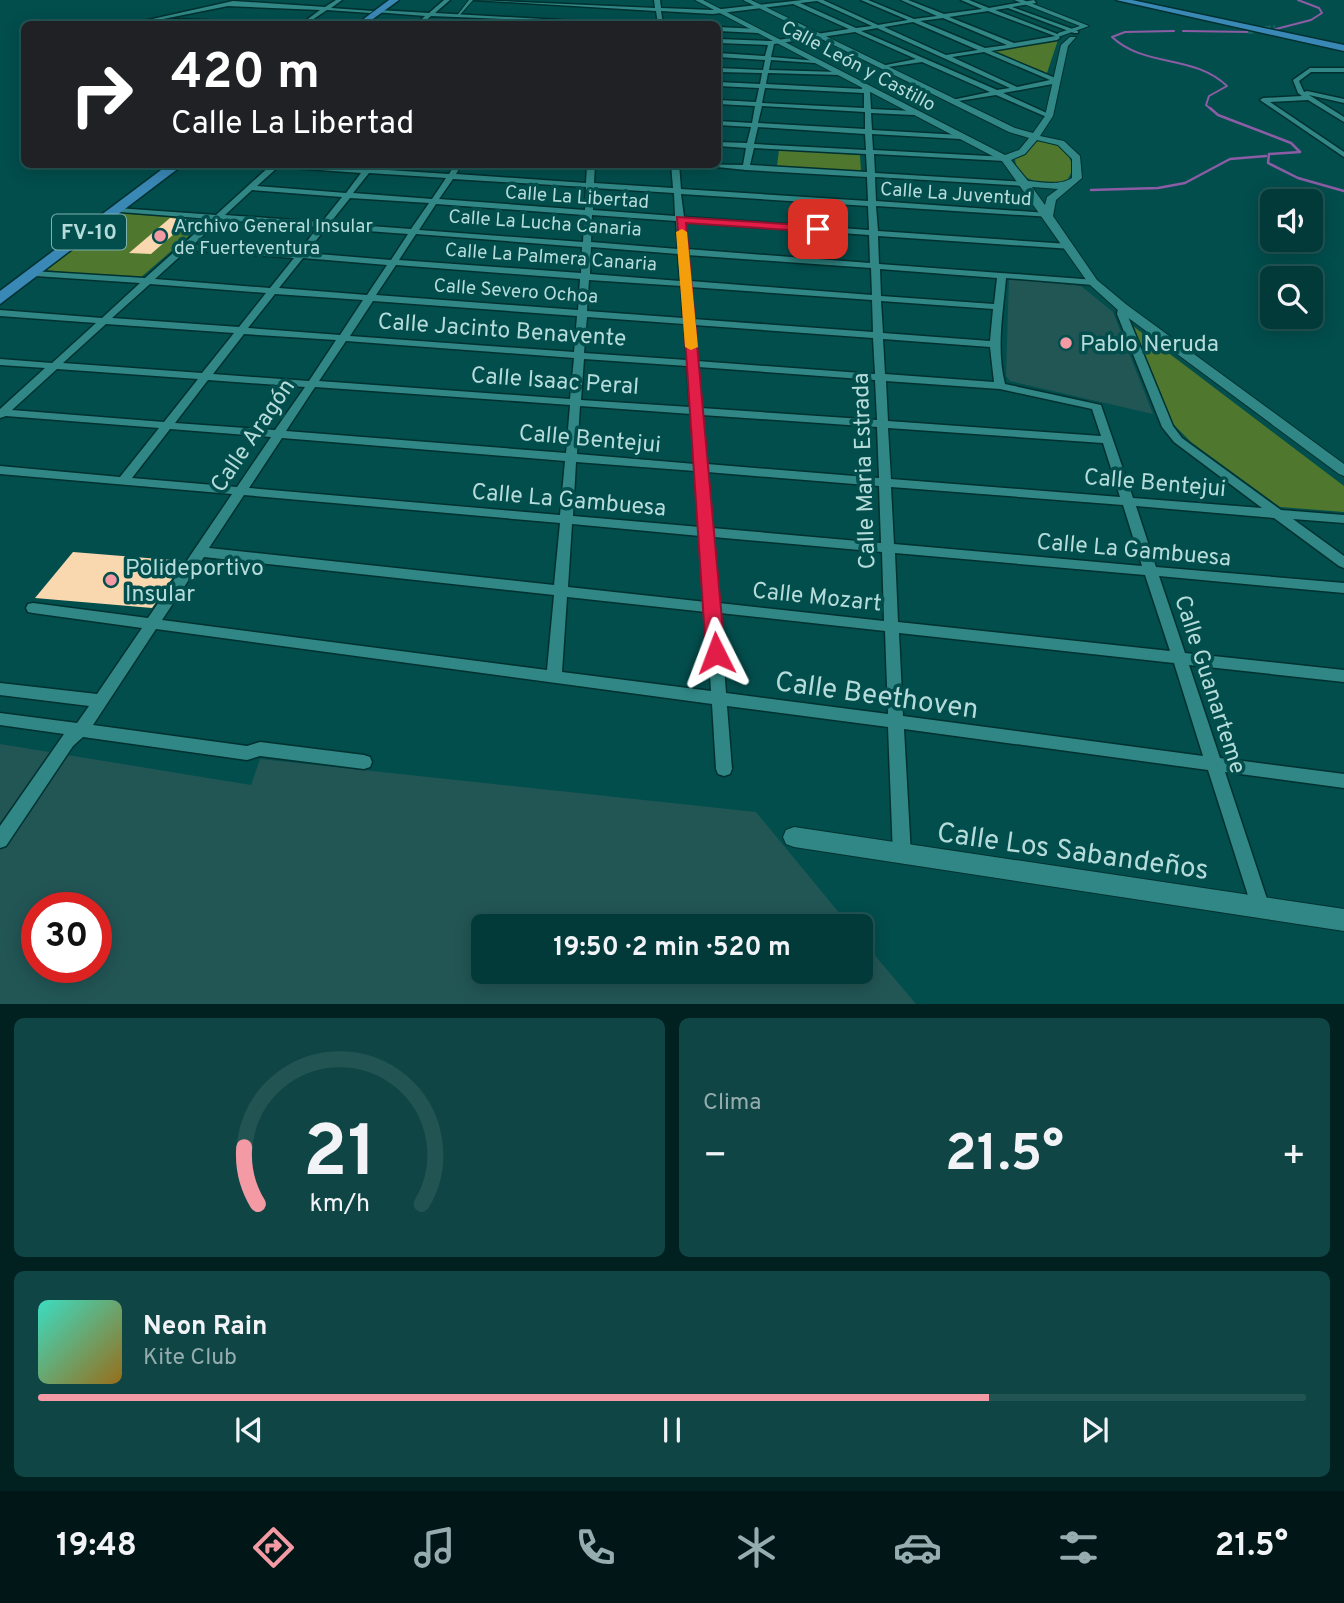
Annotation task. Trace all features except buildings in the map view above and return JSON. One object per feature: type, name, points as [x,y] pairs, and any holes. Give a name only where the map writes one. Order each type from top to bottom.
[{"type":"main road","points":[[1120,0],[1344,48]]},
{"type":"main road","points":[[357,21],[383,5]]},
{"type":"main road","points":[[364,21],[383,5]]},
{"type":"main road","name":"FV-10","points":[[0,285],[157,168]]},
{"type":"main road","name":"FV-10","points":[[0,299],[173,168]]},
{"type":"street","points":[[154,21],[225,2],[243,0]]},
{"type":"street","points":[[307,21],[339,0]]},
{"type":"street","points":[[423,21],[447,0]]},
{"type":"street","points":[[457,16],[471,0]]},
{"type":"street","points":[[477,0],[596,3],[720,11],[818,0],[1017,89]]},
{"type":"street","points":[[657,0],[660,21]]},
{"type":"street","name":"Calle León y Castillo","points":[[698,0],[960,137],[985,155],[1005,159]]},
{"type":"street","points":[[746,0],[1017,132],[1061,143],[1077,158]]},
{"type":"street","points":[[864,0],[1058,81]]},
{"type":"street","points":[[904,0],[1014,45]]},
{"type":"street","points":[[964,0],[1066,37]]},
{"type":"street","points":[[883,67],[1066,37],[1086,26],[1017,0]]},
{"type":"street","points":[[484,21],[500,1]]},
{"type":"street","points":[[791,1],[993,93],[1051,125],[1073,149],[1079,169],[1074,182],[1051,199],[1048,215]]},
{"type":"street","points":[[196,21],[225,2],[325,9],[383,5],[432,15],[550,21]]},
{"type":"street","points":[[596,3],[597,21]]},
{"type":"street","points":[[721,41],[774,42],[1030,3]]},
{"type":"street","points":[[264,12],[274,6]]},
{"type":"street","points":[[1007,6],[1066,37]]},
{"type":"street","points":[[250,21],[255,18]]},
{"type":"street","points":[[160,20],[171,21]]},
{"type":"street","points":[[721,29],[758,31]]},
{"type":"street","points":[[1051,125],[1066,37]]},
{"type":"street","points":[[746,168],[768,58],[774,42]]},
{"type":"street","points":[[721,55],[815,61]]},
{"type":"street","points":[[1344,70],[1319,69],[1303,73],[1296,80],[1301,93],[1344,120]]},
{"type":"street","points":[[721,70],[839,74]]},
{"type":"street","points":[[954,101],[1058,81]]},
{"type":"street","points":[[721,84],[865,89]]},
{"type":"street","name":"Calle Maria Estrada","points":[[865,89],[880,335],[879,377],[902,855]]},
{"type":"street","points":[[1301,93],[1342,99]]},
{"type":"street","points":[[1309,98],[1263,100],[1344,155]]},
{"type":"street","points":[[721,102],[913,113]]},
{"type":"street","points":[[721,123],[960,137]]},
{"type":"street","points":[[1017,132],[1032,133],[1051,125]]},
{"type":"street","points":[[1051,125],[1042,130],[1023,152],[1005,159],[1048,215],[1093,282],[1123,308],[1344,471]]},
{"type":"street","points":[[721,144],[985,155]]},
{"type":"street","points":[[721,166],[1062,186],[1074,182]]},
{"type":"street","points":[[1,413],[273,168]]},
{"type":"street","points":[[122,481],[369,168]]},
{"type":"street","name":"Calle La Juventud","points":[[369,168],[591,186],[1048,215]]},
{"type":"street","name":"Calle Aragón","points":[[0,840],[67,741],[81,730],[456,168]]},
{"type":"street","points":[[554,677],[591,168]]},
{"type":"street","points":[[675,168],[702,468],[724,769]]},
{"type":"street","name":"Calle La Libertad","points":[[250,188],[1069,247]]},
{"type":"street","name":"Calle La Lucha Canaria","points":[[120,209],[1093,282]]},
{"type":"street","name":"Calle La Palmera Canaria","points":[[184,247],[999,307]]},
{"type":"street","name":"Calle Severo Ochoa","points":[[35,273],[994,344]]},
{"type":"street","points":[[1000,386],[994,368],[994,344],[1002,275]]},
{"type":"street","points":[[1123,308],[1122,314],[1168,427],[1178,440],[1344,563]]},
{"type":"street","name":"Calle Jacinto Benavente","points":[[0,313],[1000,386]]},
{"type":"street","name":"Calle Isaac Peral","points":[[0,362],[1108,440]]},
{"type":"street","name":"Calle Guanarteme","points":[[1000,386],[1097,407],[1261,908]]},
{"type":"street","name":"Calle Bentejui","points":[[1,413],[1344,519]]},
{"type":"street","name":"Calle La Gambuesa","points":[[0,470],[1344,588]]},
{"type":"street","name":"Calle Mozart","points":[[201,552],[1344,676]]},
{"type":"street","points":[[33,608],[153,622]]},
{"type":"street","name":"Calle Beethoven","points":[[153,622],[1344,781]]},
{"type":"street","points":[[0,689],[100,701]]},
{"type":"street","points":[[0,719],[247,752],[260,749],[364,762]]},
{"type":"street","name":"Calle Los Sabandeños","points":[[794,837],[1344,920]]},
{"type":"shaded area","name":"Pablo Neruda","points":[[1009,278],[1081,286],[1113,312],[1153,414],[1010,381],[1006,376]]},
{"type":"shaded area","points":[[0,744],[251,785],[260,759],[756,812],[840,914],[471,914],[471,984],[873,984],[873,953],[916,1004],[0,1004]]},
{"type":"green space","points":[[1058,40],[1046,76],[987,51]]},
{"type":"green space","points":[[1034,142],[1058,145],[1069,156],[1073,169],[1067,181],[1035,181],[1021,174],[1015,159],[1026,154]]},
{"type":"green space","points":[[779,150],[860,155],[861,171],[777,166]]},
{"type":"green space","points":[[120,213],[207,220],[139,279],[45,270]]},
{"type":"green space","points":[[1133,326],[1344,486],[1344,512],[1280,507],[1191,442],[1173,424]]},
{"type":"waterway","points":[[1276,29],[1311,20],[1322,13],[1319,8],[1298,0]]},
{"type":"waterway","points":[[1174,31],[1125,32],[1112,37],[1139,53],[1200,69],[1214,76],[1227,86],[1209,96],[1206,105],[1212,110]]},
{"type":"waterway","points":[[1183,31],[1250,32]]},
{"type":"waterway","points":[[1210,108],[1218,115],[1291,143],[1300,152],[1269,154],[1268,163],[1298,178],[1344,191]]},
{"type":"waterway","points":[[1091,190],[1158,188],[1185,183],[1230,159],[1266,156]]},
{"type":"tunnel","points":[[1248,31],[1275,28]]},
{"type":"slow traffic","points":[[682,232],[691,347]]},
{"type":"place","name":"Archivo General Insular de Fuerteventura","points":[[160,236]]},
{"type":"place","name":"Pablo Neruda","points":[[1066,343]]},
{"type":"place","name":"Polideportivo Insular","points":[[111,580]]},
{"type":"route","points":[[716,653],[680,219],[818,229]]}]
